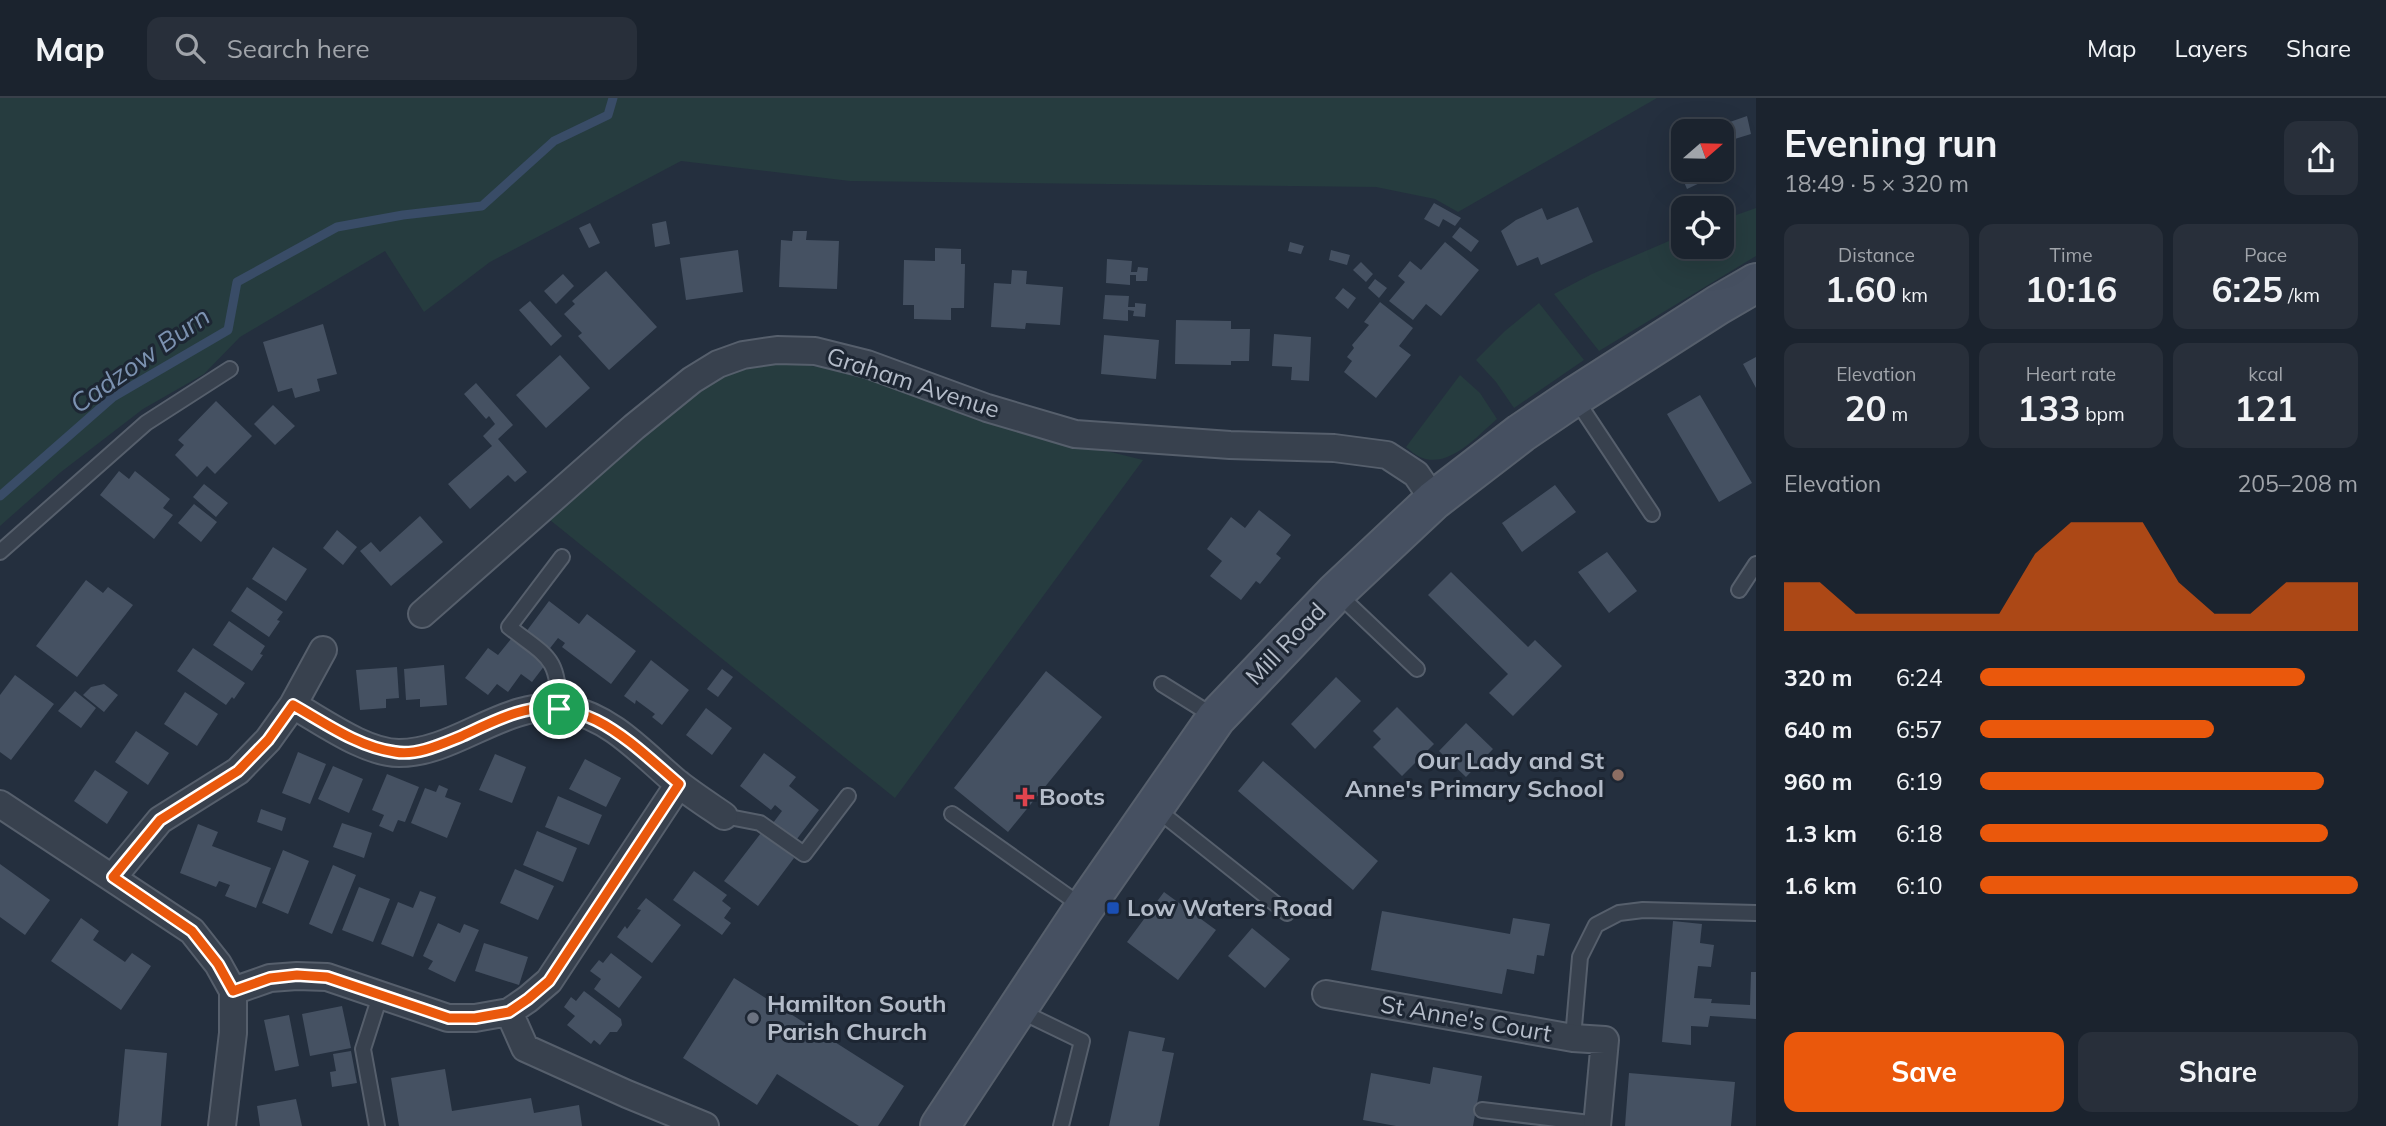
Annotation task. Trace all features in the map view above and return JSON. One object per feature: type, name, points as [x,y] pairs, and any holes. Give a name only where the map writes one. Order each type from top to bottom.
[{"type":"main road","name":"Mill Road","points":[[940,1126],[1084,908],[1216,718],[1336,592],[1434,500],[1521,433],[1756,283]]},
{"type":"street","name":"Graham Avenue","points":[[422,614],[634,427],[692,380],[718,364],[743,355],[777,349],[815,351],[867,364],[987,408],[1075,435],[1230,445],[1334,448],[1387,455],[1416,474],[1434,500]]},
{"type":"street","points":[[113,877],[160,820],[238,771],[268,740],[293,705],[323,650]]},
{"type":"street","points":[[293,705],[370,747],[397,753],[423,750],[516,712],[543,707],[596,718],[626,738],[679,784],[724,816]]},
{"type":"street","points":[[233,991],[270,978],[297,975],[327,977],[449,1018],[475,1018],[509,1012],[549,981],[679,784]]},
{"type":"street","points":[[0,804],[192,931],[218,964],[233,991],[233,1033],[222,1126]]},
{"type":"street","name":"St Anne's Court","points":[[1326,994],[1573,1038],[1605,1040],[1597,1125]]},
{"type":"street","points":[[509,1012],[525,1048],[705,1126]]},
{"type":"lane","points":[[0,552],[146,423],[230,369]]},
{"type":"lane","points":[[1574,397],[1652,514]]},
{"type":"lane","points":[[559,709],[559,688],[551,660],[509,627],[562,557]]},
{"type":"lane","points":[[1739,590],[1756,564]]},
{"type":"lane","points":[[1336,592],[1417,669]]},
{"type":"lane","points":[[1163,684],[1216,718]]},
{"type":"lane","points":[[724,816],[760,823],[804,854],[848,796]]},
{"type":"lane","points":[[1154,807],[1287,913]]},
{"type":"lane","points":[[952,814],[1084,908]]},
{"type":"lane","points":[[1573,1038],[1580,957],[1597,925],[1619,914],[1643,910],[1756,913]]},
{"type":"lane","points":[[377,1126],[363,1049],[380,996]]},
{"type":"lane","points":[[1017,1009],[1082,1041],[1061,1126]]},
{"type":"lane","points":[[1482,1110],[1597,1125]]},
{"type":"green space","points":[[0,98],[1657,98],[1458,212],[1435,199],[1376,187],[850,181],[681,161],[490,262],[424,312],[385,251],[240,337],[204,374],[143,409],[61,472],[0,526]]},
{"type":"green space","points":[[1756,208],[1756,256],[1599,351],[1554,294],[1592,274],[1671,240],[1671,259],[1734,259],[1734,216]]},
{"type":"green space","points":[[1539,303],[1584,360],[1514,408],[1476,360]]},
{"type":"green space","points":[[791,363],[873,379],[1002,425],[1143,460],[895,798],[550,520],[688,399],[724,374],[749,364]]},
{"type":"green space","points":[[1460,375],[1480,393],[1497,419],[1452,455],[1431,460],[1418,456],[1406,447]]},
{"type":"building","points":[[1747,116],[1751,134],[1734,139],[1734,121]]},
{"type":"building","points":[[1684,182],[1702,182],[1687,189]]},
{"type":"building","points":[[1434,203],[1461,218],[1455,226],[1443,219],[1439,227],[1424,219]]},
{"type":"building","points":[[1578,207],[1593,242],[1541,265],[1538,257],[1517,266],[1501,231],[1516,220],[1542,208],[1547,220]]},
{"type":"building","points":[[666,221],[670,244],[655,247],[652,224]]},
{"type":"building","points":[[590,223],[600,243],[589,248],[579,228]]},
{"type":"building","points":[[1460,227],[1479,241],[1471,252],[1452,237]]},
{"type":"building","points":[[793,231],[807,231],[806,240],[839,241],[837,289],[779,287],[781,240],[792,241]]},
{"type":"building","points":[[1290,242],[1304,246],[1301,254],[1288,251]]},
{"type":"building","points":[[1445,242],[1479,270],[1441,316],[1426,304],[1413,320],[1389,301],[1405,282],[1398,276],[1410,261],[1421,270]]},
{"type":"building","points":[[935,248],[961,249],[961,264],[965,264],[964,308],[951,308],[951,320],[914,319],[914,305],[903,305],[904,260],[935,261]]},
{"type":"building","points":[[738,250],[743,292],[686,300],[680,258]]},
{"type":"building","points":[[1331,250],[1350,255],[1347,265],[1329,260]]},
{"type":"building","points":[[1107,259],[1132,261],[1131,272],[1137,272],[1138,267],[1148,268],[1147,281],[1136,281],[1136,275],[1130,275],[1130,285],[1106,283]]},
{"type":"building","points":[[1361,262],[1373,274],[1366,282],[1353,270]]},
{"type":"building","points":[[1012,270],[1027,271],[1026,284],[1063,287],[1060,325],[1026,323],[1025,329],[991,327],[994,283],[1011,284]]},
{"type":"building","points":[[606,271],[657,327],[609,370],[578,336],[582,333],[564,314],[575,304],[572,301]]},
{"type":"building","points":[[563,274],[574,286],[556,304],[544,291]]},
{"type":"building","points":[[1375,279],[1387,288],[1379,298],[1368,288]]},
{"type":"building","points":[[1343,288],[1356,298],[1348,309],[1335,298]]},
{"type":"building","points":[[1105,295],[1129,296],[1128,307],[1135,307],[1135,303],[1146,304],[1145,317],[1133,316],[1134,311],[1128,310],[1128,321],[1103,319]]},
{"type":"building","points":[[530,301],[562,336],[551,346],[519,310]]},
{"type":"building","points":[[1380,302],[1413,328],[1399,346],[1411,355],[1376,398],[1344,372],[1352,361],[1347,357],[1354,348],[1352,345],[1369,325],[1364,322]]},
{"type":"building","points":[[1176,320],[1231,321],[1231,329],[1250,329],[1249,361],[1231,361],[1231,365],[1175,364]]},
{"type":"building","points":[[323,324],[337,374],[317,379],[320,391],[295,398],[292,388],[278,392],[263,342]]},
{"type":"building","points":[[1274,334],[1311,337],[1309,381],[1291,380],[1292,367],[1272,366]]},
{"type":"building","points":[[1104,335],[1159,340],[1156,379],[1101,374]]},
{"type":"building","points":[[560,355],[590,388],[546,428],[516,395]]},
{"type":"building","points":[[1756,357],[1756,388],[1743,364]]},
{"type":"building","points":[[476,383],[513,425],[498,439],[527,472],[515,482],[508,475],[470,509],[448,484],[492,446],[483,436],[495,424],[489,416],[486,419],[464,394]]},
{"type":"building","points":[[1700,395],[1752,483],[1719,502],[1667,414]]},
{"type":"building","points":[[216,401],[252,436],[215,474],[207,466],[197,477],[175,455],[184,445],[178,440]]},
{"type":"building","points":[[273,405],[295,426],[275,445],[254,424]]},
{"type":"building","points":[[119,471],[129,479],[135,471],[170,499],[163,508],[173,515],[154,539],[100,495]]},
{"type":"building","points":[[204,484],[228,503],[216,517],[193,497]]},
{"type":"building","points":[[1555,485],[1576,512],[1522,552],[1502,523]]},
{"type":"building","points":[[194,504],[217,522],[201,542],[178,523]]},
{"type":"building","points":[[1259,510],[1291,535],[1276,554],[1281,558],[1260,584],[1256,581],[1241,600],[1210,576],[1222,561],[1207,549],[1231,517],[1245,528]]},
{"type":"building","points":[[420,516],[443,542],[391,586],[360,551],[371,542],[380,552]]},
{"type":"building","points":[[337,530],[357,547],[343,565],[323,548]]},
{"type":"building","points":[[273,547],[307,569],[286,601],[252,579]]},
{"type":"building","points":[[1607,552],[1637,591],[1609,613],[1578,572]]},
{"type":"building","points":[[1451,572],[1528,647],[1535,640],[1562,666],[1513,716],[1489,693],[1508,674],[1428,595]]},
{"type":"building","points":[[86,580],[103,593],[108,587],[133,605],[77,677],[36,646]]},
{"type":"building","points":[[247,587],[283,612],[269,637],[231,611]]},
{"type":"building","points":[[549,601],[579,624],[587,614],[636,651],[611,684],[562,647],[565,643],[558,638],[540,661],[545,665],[532,682],[521,674],[508,692],[497,684],[488,695],[465,678],[488,648],[498,655],[511,639],[517,644]]},
{"type":"building","points":[[229,621],[265,646],[260,654],[263,655],[252,671],[213,645]]},
{"type":"building","points":[[193,648],[245,683],[234,699],[232,697],[226,705],[177,671]]},
{"type":"building","points":[[651,660],[689,690],[662,725],[652,717],[655,714],[636,700],[635,704],[624,696]]},
{"type":"building","points":[[444,665],[447,705],[420,707],[420,699],[406,700],[404,669]]},
{"type":"building","points":[[397,667],[399,698],[386,699],[386,708],[360,710],[356,670]]},
{"type":"building","points":[[722,669],[733,677],[718,697],[707,689]]},
{"type":"building","points":[[1046,671],[1102,717],[1008,832],[954,788]]},
{"type":"building","points":[[15,675],[54,704],[11,760],[0,752],[0,695]]},
{"type":"building","points":[[1336,677],[1361,701],[1315,749],[1291,724]]},
{"type":"building","points":[[104,684],[118,695],[104,712],[83,695],[91,687]]},
{"type":"building","points":[[75,691],[96,708],[81,728],[58,711]]},
{"type":"building","points":[[185,692],[218,714],[197,746],[164,724]]},
{"type":"building","points":[[1397,707],[1434,744],[1402,776],[1373,747],[1381,739],[1373,731]]},
{"type":"building","points":[[706,708],[732,728],[712,755],[686,735]]},
{"type":"building","points":[[1466,723],[1493,749],[1466,777],[1439,751]]},
{"type":"building","points":[[136,731],[169,753],[148,785],[115,762]]},
{"type":"building","points":[[298,752],[326,764],[310,804],[282,793]]},
{"type":"building","points":[[764,753],[796,777],[789,786],[819,810],[787,852],[794,858],[758,906],[724,881],[761,833],[764,835],[782,811],[775,805],[771,810],[740,786]]},
{"type":"building","points":[[495,754],[526,767],[512,803],[479,790]]},
{"type":"building","points":[[585,759],[621,778],[606,807],[569,789]]},
{"type":"building","points":[[1263,761],[1378,861],[1353,890],[1238,791]]},
{"type":"building","points":[[333,766],[363,779],[349,813],[318,799]]},
{"type":"building","points":[[95,770],[128,792],[107,824],[74,801]]},
{"type":"building","points":[[387,774],[419,787],[405,822],[398,820],[393,832],[379,826],[384,815],[372,810]]},
{"type":"building","points":[[439,785],[448,789],[445,797],[461,803],[447,838],[411,823],[425,788],[436,792]]},
{"type":"building","points":[[558,796],[602,815],[589,845],[545,827]]},
{"type":"building","points":[[261,809],[286,818],[282,831],[257,822]]},
{"type":"building","points":[[342,823],[372,833],[364,858],[333,847]]},
{"type":"building","points":[[198,824],[218,832],[212,846],[271,868],[256,908],[225,896],[230,885],[219,881],[216,887],[180,873]]},
{"type":"building","points":[[537,831],[577,848],[563,882],[523,865]]},
{"type":"building","points":[[283,850],[309,861],[288,914],[262,903]]},
{"type":"building","points":[[0,864],[50,900],[25,935],[0,917]]},
{"type":"building","points":[[333,865],[356,875],[332,934],[309,924]]},
{"type":"building","points":[[515,869],[554,886],[538,920],[500,903]]},
{"type":"building","points":[[694,871],[727,895],[722,901],[731,908],[724,918],[731,923],[722,935],[673,900]]},
{"type":"building","points":[[359,887],[390,899],[373,942],[342,930]]},
{"type":"building","points":[[420,891],[436,897],[413,957],[381,944],[398,902],[413,908]]},
{"type":"building","points":[[1164,892],[1216,930],[1178,980],[1127,942]]},
{"type":"building","points":[[646,898],[681,925],[652,963],[617,937],[625,926],[627,929]]},
{"type":"building","points":[[1382,911],[1510,934],[1513,918],[1550,924],[1544,956],[1537,955],[1534,974],[1507,969],[1502,994],[1371,970]]},
{"type":"building","points":[[81,918],[99,931],[93,940],[125,962],[132,953],[151,966],[121,1010],[51,961]]},
{"type":"building","points":[[1673,921],[1702,924],[1700,943],[1714,945],[1711,967],[1698,966],[1694,998],[1712,999],[1711,1003],[1750,1005],[1751,972],[1756,972],[1756,1019],[1710,1016],[1708,1027],[1691,1026],[1691,1045],[1662,1042]]},
{"type":"building","points":[[438,923],[460,933],[464,924],[479,930],[455,982],[428,969],[433,961],[423,956]]},
{"type":"building","points":[[1252,928],[1290,959],[1265,988],[1228,956]]},
{"type":"building","points":[[484,943],[528,957],[519,985],[475,971]]},
{"type":"building","points":[[611,953],[642,977],[619,1008],[594,989],[601,979],[590,971],[599,960],[603,963]]},
{"type":"building","name":"Hamilton South Parish Church","points":[[734,978],[904,1086],[878,1126],[859,1126],[777,1074],[757,1105],[683,1058]]},
{"type":"building","points":[[584,991],[621,1019],[622,1025],[617,1032],[610,1032],[600,1045],[594,1040],[591,1044],[567,1025],[575,1016],[564,1007],[571,997],[576,1001]]},
{"type":"building","points":[[342,1006],[351,1048],[310,1056],[302,1014]]},
{"type":"building","points":[[289,1015],[299,1066],[275,1071],[264,1020]]},
{"type":"building","points":[[1129,1031],[1165,1038],[1162,1051],[1174,1053],[1159,1126],[1109,1126]]},
{"type":"building","points":[[125,1049],[167,1053],[161,1126],[118,1126]]},
{"type":"building","points":[[351,1051],[357,1083],[332,1087],[330,1072],[336,1071],[333,1054]]},
{"type":"building","points":[[1433,1067],[1482,1076],[1473,1126],[1396,1126],[1363,1120],[1371,1073],[1430,1084]]},
{"type":"building","points":[[445,1069],[452,1111],[531,1098],[534,1113],[579,1105],[582,1126],[399,1126],[391,1078]]},
{"type":"building","points":[[1629,1073],[1735,1082],[1731,1126],[1625,1126]]},
{"type":"building","points":[[296,1099],[302,1126],[260,1126],[257,1106]]},
{"type":"waterway","name":"Cadzow Burn","points":[[0,496],[113,397],[228,330],[237,282],[337,227],[403,215],[482,206],[554,141],[608,115],[613,98]]},
{"type":"place","name":"Our Lady and St Anne's Primary School","points":[[1618,775]]},
{"type":"place","name":"Boots","points":[[1025,797]]},
{"type":"place","name":"Low Waters Road","points":[[1113,908]]},
{"type":"place","name":"Hamilton South Parish Church","points":[[753,1018]]},
{"type":"route","points":[[293,705],[370,747],[397,753],[423,750],[447,742],[516,712],[543,707],[559,709],[596,718],[626,738],[679,784],[549,981],[509,1012],[475,1018],[449,1018],[327,977],[297,975],[270,978],[233,991],[218,964],[192,931],[113,877],[160,820],[238,771],[268,740],[293,705]]}]
